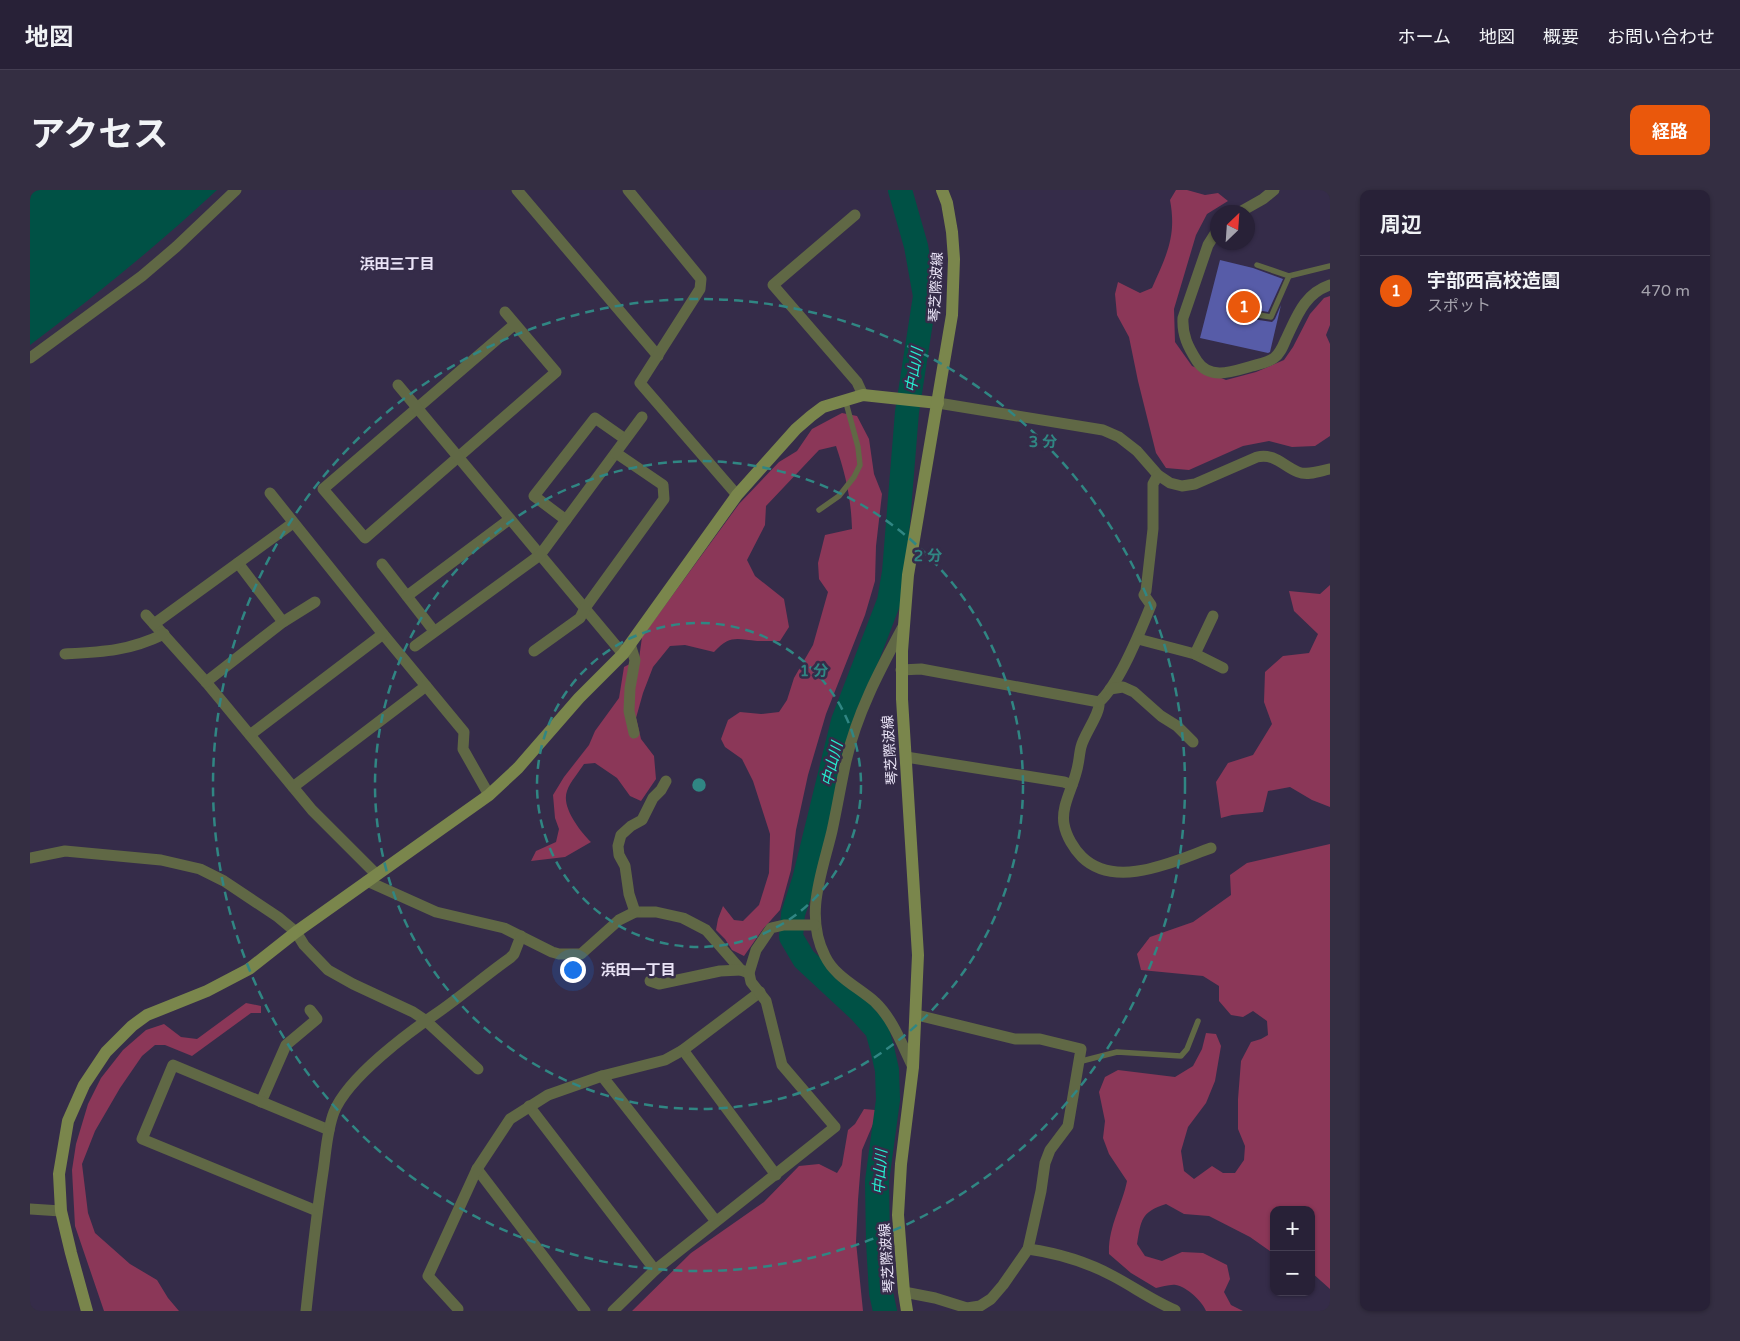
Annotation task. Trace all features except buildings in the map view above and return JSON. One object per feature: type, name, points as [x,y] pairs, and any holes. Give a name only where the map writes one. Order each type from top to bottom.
[{"type":"street","points":[[30,358],[142,276],[176,247],[236,190]]},
{"type":"street","points":[[516,190],[658,356]]},
{"type":"street","points":[[628,190],[701,279],[700,289],[640,383],[737,494]]},
{"type":"street","name":"琴芝際波線","points":[[907,1311],[898,1215],[901,1164],[913,1067],[918,955],[901,670],[908,575],[952,316],[954,266],[952,232],[942,190]]},
{"type":"street","points":[[1252,205],[1274,190]]},
{"type":"street","points":[[854,215],[773,285],[857,382],[863,395]]},
{"type":"street","points":[[1210,242],[1183,318],[1182,330],[1189,348],[1199,364],[1210,372],[1224,374],[1273,359],[1280,352],[1298,314],[1308,298],[1330,285]]},
{"type":"street","points":[[505,312],[556,372],[365,538],[323,489],[515,324]]},
{"type":"street","points":[[398,385],[585,608],[627,649],[634,660],[629,711],[634,734]]},
{"type":"street","points":[[87,1311],[61,1211],[59,1174],[68,1121],[84,1086],[106,1052],[132,1026],[147,1015],[207,992],[249,969],[296,932],[489,795],[518,768],[579,698],[627,649],[737,494],[796,429],[823,407],[863,395],[901,398],[1103,430],[1119,437],[1138,451],[1158,475],[1170,483],[1182,486],[1195,484],[1265,455],[1276,458],[1299,472],[1309,474],[1330,469]]},
{"type":"street","points":[[415,646],[540,555],[642,417]]},
{"type":"street","points":[[566,520],[534,496],[595,418],[626,439]]},
{"type":"street","points":[[534,651],[580,618],[585,608],[664,499],[663,484],[616,453]]},
{"type":"street","points":[[901,670],[921,669],[1099,702],[1110,689],[1138,639],[1151,605],[1144,595],[1154,529],[1153,484],[1158,475]]},
{"type":"street","points":[[270,493],[464,732],[463,749],[489,795]]},
{"type":"street","points":[[407,596],[510,519]]},
{"type":"street","points":[[154,624],[293,523]]},
{"type":"street","points":[[238,563],[282,622]]},
{"type":"street","points":[[382,564],[434,631]]},
{"type":"street","points":[[206,682],[282,622],[315,602]]},
{"type":"street","points":[[146,615],[206,682],[312,810],[372,878],[436,912],[504,928],[559,954],[581,954],[619,920],[635,912],[651,911],[671,914],[706,930],[728,957],[745,972],[760,992],[766,1001],[782,1065],[835,1127],[655,1270],[613,1311]]},
{"type":"street","points":[[1195,654],[1213,616]]},
{"type":"street","points":[[904,625],[866,701],[846,760],[814,906],[815,925],[819,943],[826,958],[839,974],[874,1002],[886,1016],[913,1067]]},
{"type":"street","points":[[65,654],[109,652],[146,643],[164,634]]},
{"type":"street","points":[[250,735],[383,634]]},
{"type":"street","points":[[1138,639],[1195,654],[1223,668]]},
{"type":"street","points":[[293,787],[426,686]]},
{"type":"street","points":[[1110,689],[1123,687],[1134,692],[1161,716],[1177,726],[1193,742]]},
{"type":"street","points":[[1099,702],[1100,707],[1087,730],[1081,746],[1077,772],[1065,808],[1064,824],[1069,839],[1076,851],[1088,863],[1101,870],[1117,873],[1131,872],[1174,861],[1211,848]]},
{"type":"street","points":[[906,757],[1064,782],[1072,785]]},
{"type":"street","points":[[635,912],[629,894],[625,866],[619,855],[618,846],[621,835],[631,826],[642,820],[652,798],[661,790],[666,781]]},
{"type":"street","points":[[30,858],[65,851],[161,860],[200,869],[224,881],[278,917],[296,932],[304,945],[328,970],[413,1012],[425,1020],[478,1069]]},
{"type":"street","points":[[745,972],[763,938],[771,928],[784,925],[815,925]]},
{"type":"street","points":[[306,1311],[317,1212],[329,1130],[334,1112],[342,1097],[364,1072],[425,1020],[440,1011],[510,958],[514,954],[521,936]]},
{"type":"street","points":[[650,981],[659,984],[720,971],[745,972]]},
{"type":"street","points":[[458,1309],[428,1276],[476,1169],[510,1119],[548,1095],[602,1076],[665,1060],[683,1050],[760,992]]},
{"type":"street","points":[[261,1102],[286,1045],[316,1019],[310,1010]]},
{"type":"street","points":[[904,1292],[935,1298],[967,1308],[980,1306],[991,1299],[1003,1286],[1028,1249],[1041,1191],[1045,1163],[1050,1150],[1068,1126],[1081,1049],[1040,1040],[1015,1039],[916,1015]]},
{"type":"street","points":[[683,1050],[776,1175]]},
{"type":"street","points":[[317,1212],[142,1139],[173,1065],[329,1130]]},
{"type":"street","points":[[602,1076],[716,1220]]},
{"type":"street","points":[[530,1106],[655,1270]]},
{"type":"street","points":[[476,1169],[585,1311]]},
{"type":"street","points":[[30,1209],[61,1211]]},
{"type":"street","points":[[1028,1249],[1051,1252],[1079,1261],[1112,1275],[1157,1303],[1175,1310]]},
{"type":"lane","points":[[1257,264],[1289,276],[1330,266]]},
{"type":"lane","points":[[1240,312],[1271,317],[1289,276]]},
{"type":"lane","points":[[819,510],[839,496],[854,477],[860,465],[858,447],[845,399]]},
{"type":"lane","points":[[1078,1062],[1117,1052],[1181,1056],[1187,1049],[1198,1021]]},
{"type":"shaded area","points":[[30,190],[217,190],[126,270],[30,345]]},
{"type":"shaded area","points":[[1176,190],[1187,190],[1205,195],[1218,193],[1228,201],[1222,205],[1210,205],[1210,212],[1207,214],[1196,235],[1174,309],[1175,342],[1192,366],[1226,380],[1256,372],[1284,360],[1310,314],[1324,298],[1330,296],[1330,325],[1326,335],[1330,344],[1330,436],[1315,446],[1292,447],[1269,441],[1243,446],[1189,470],[1166,468],[1156,453],[1129,337],[1117,315],[1115,294],[1118,282],[1140,293],[1152,288],[1169,246],[1172,225],[1170,200]]},
{"type":"shaded area","points":[[842,413],[857,416],[869,439],[874,474],[882,494],[876,546],[875,581],[865,615],[826,714],[808,775],[796,830],[791,870],[780,910],[763,929],[744,956],[732,950],[716,930],[718,919],[723,906],[734,920],[743,921],[759,905],[769,873],[770,834],[753,781],[742,759],[725,747],[721,739],[728,720],[740,712],[761,714],[779,712],[787,700],[794,678],[813,645],[828,592],[819,579],[818,563],[825,535],[852,529],[847,487],[836,446],[819,450],[766,506],[765,525],[747,560],[755,576],[784,599],[789,627],[780,641],[734,639],[725,643],[714,652],[685,645],[670,646],[653,667],[636,718],[641,739],[654,756],[656,779],[641,801],[630,796],[617,778],[595,763],[584,764],[570,784],[566,797],[569,811],[582,832],[591,842],[565,857],[531,861],[536,851],[556,842],[559,829],[555,818],[553,795],[564,777],[589,745],[595,731],[619,698],[624,667],[639,659],[642,637],[739,504],[779,462],[797,451],[812,429]]},
{"type":"shaded area","points":[[1330,585],[1330,807],[1312,800],[1290,787],[1268,791],[1263,812],[1221,818],[1216,782],[1228,763],[1253,755],[1272,724],[1264,702],[1265,672],[1283,656],[1309,653],[1318,634],[1294,611],[1289,591],[1320,594]]},
{"type":"shaded area","points":[[1330,844],[1330,1289],[1315,1276],[1315,1206],[1270,1206],[1270,1251],[1250,1237],[1209,1216],[1184,1214],[1166,1204],[1151,1210],[1141,1223],[1137,1244],[1145,1256],[1162,1261],[1182,1252],[1203,1253],[1227,1265],[1230,1279],[1224,1292],[1231,1305],[1243,1311],[1206,1311],[1198,1299],[1185,1288],[1169,1285],[1156,1288],[1131,1273],[1109,1254],[1113,1226],[1127,1181],[1109,1154],[1103,1138],[1105,1121],[1099,1092],[1105,1077],[1118,1070],[1175,1077],[1193,1066],[1202,1049],[1206,1033],[1216,1034],[1221,1046],[1215,1081],[1206,1103],[1188,1127],[1181,1151],[1184,1171],[1194,1179],[1212,1166],[1223,1173],[1235,1173],[1244,1160],[1245,1146],[1238,1129],[1241,1061],[1251,1042],[1268,1035],[1267,1021],[1253,1011],[1243,1017],[1231,1015],[1219,1001],[1219,986],[1203,976],[1141,970],[1137,954],[1150,937],[1193,922],[1231,895],[1230,875],[1247,863]]},
{"type":"shaded area","points":[[246,1003],[261,1006],[261,1013],[251,1013],[192,1056],[165,1045],[155,1045],[142,1056],[120,1088],[95,1131],[82,1164],[88,1213],[95,1233],[130,1264],[157,1280],[179,1311],[104,1311],[75,1226],[72,1170],[76,1144],[88,1104],[101,1078],[123,1050],[146,1030],[164,1024],[181,1037],[197,1039]]},
{"type":"shaded area","points":[[864,1109],[875,1110],[876,1117],[862,1150],[858,1200],[856,1242],[863,1311],[632,1311],[691,1253],[764,1202],[799,1166],[819,1164],[837,1173],[842,1165],[848,1130],[855,1124]]},
{"type":"waterway","name":"中山川","points":[[885,1311],[881,1293],[877,1181],[888,1100],[887,1070],[882,1048],[877,1030],[860,1011],[804,959],[791,937],[793,914],[804,880],[843,721],[889,601],[894,572],[907,412],[925,296],[916,246],[900,190]]},
{"type":"place","name":"宇部西高校造園","points":[[1244,307]]},
{"type":"district","name":"浜田三丁目","points":[[397,264]]},
{"type":"district","name":"浜田一丁目","points":[[638,970]]}]
